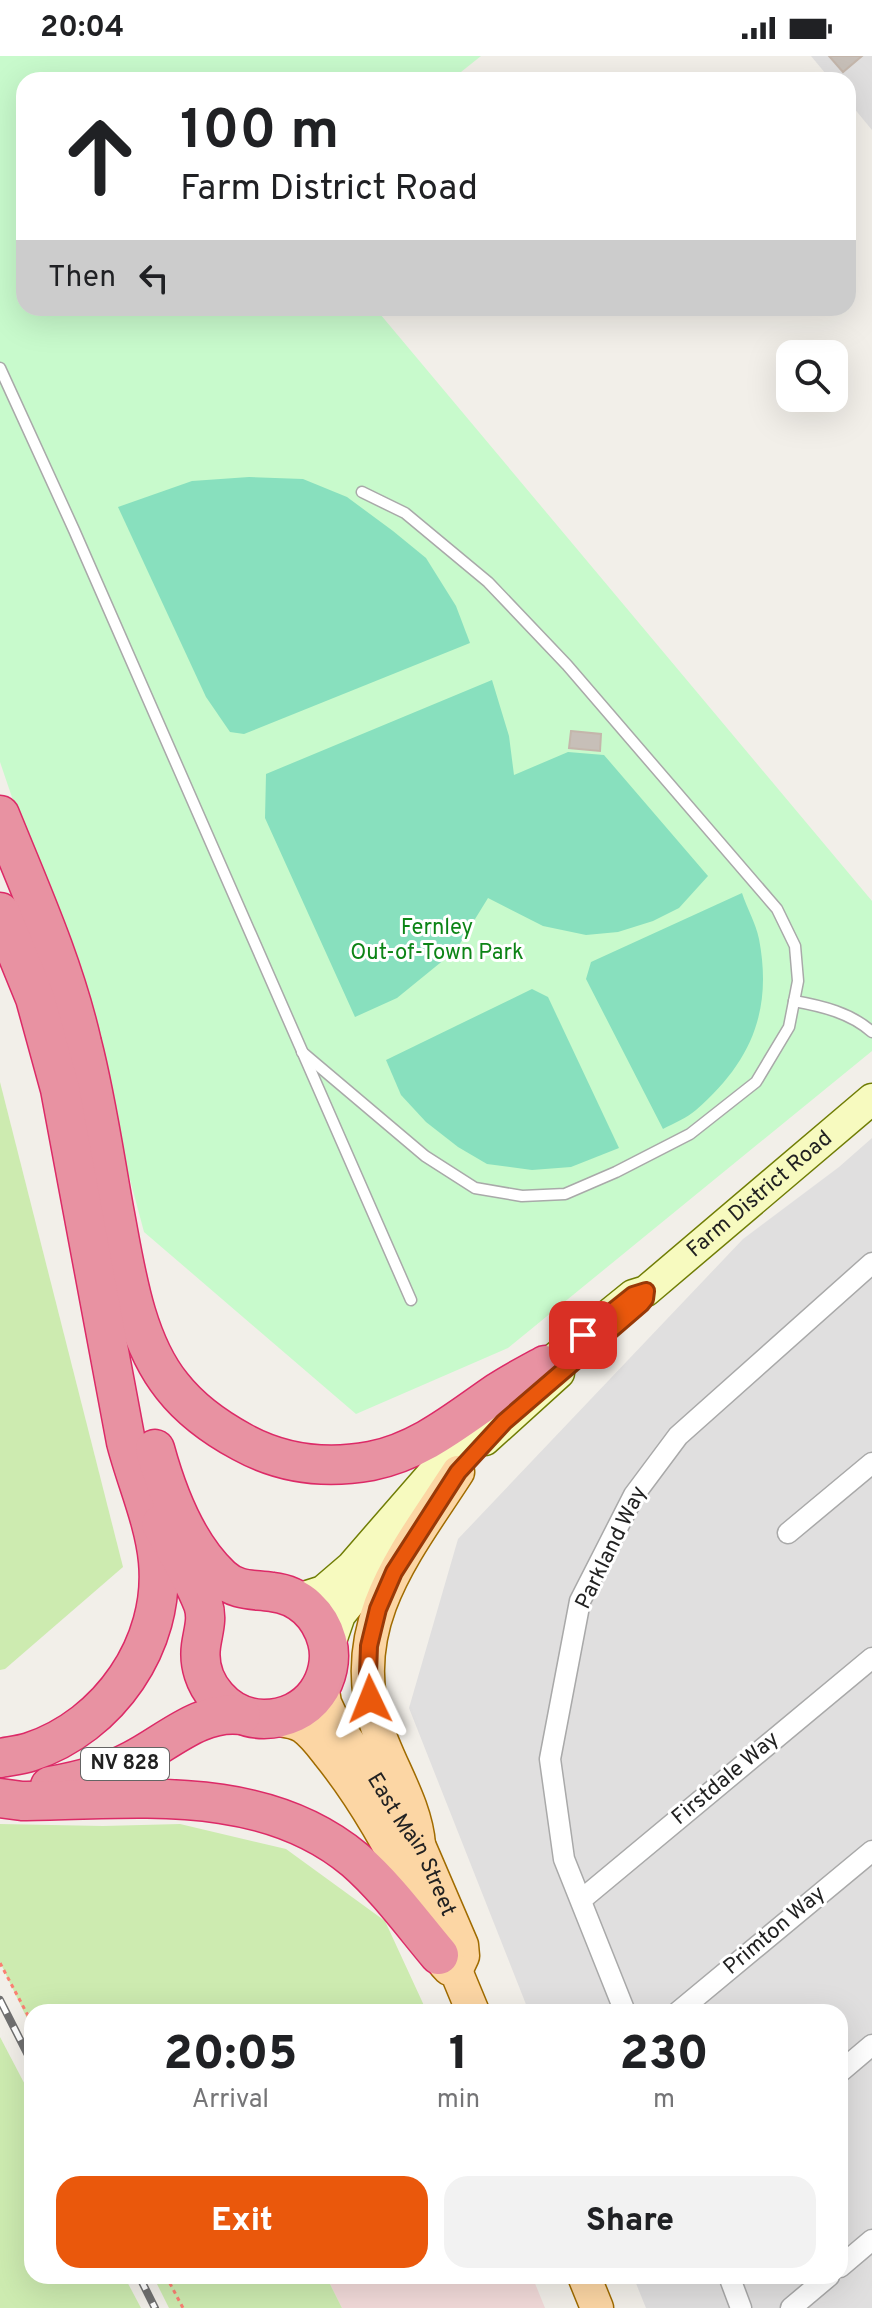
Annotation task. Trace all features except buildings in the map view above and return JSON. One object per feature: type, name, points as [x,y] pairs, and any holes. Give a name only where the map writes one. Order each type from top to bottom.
[{"type":"highway","points":[[0,815],[75,1013],[89,1071],[131,1302],[132,1333],[146,1410],[169,1492],[195,1543],[208,1562],[232,1585],[304,1604],[316,1616],[324,1631],[327,1663]]},
{"type":"highway","points":[[0,832],[27,880]]},
{"type":"highway","points":[[0,912],[35,998],[60,1089],[126,1442],[136,1480],[204,1606],[206,1680],[226,1706],[257,1717]]},
{"type":"highway","points":[[131,1302],[152,1353],[171,1385],[199,1414],[256,1450],[286,1460],[320,1465],[372,1461],[400,1454],[428,1441],[499,1392],[545,1365]]},
{"type":"highway","points":[[0,1758],[29,1752],[76,1729],[107,1703],[137,1663],[148,1636],[158,1584],[158,1560],[145,1501]]},
{"type":"highway","points":[[0,1770],[73,1761],[98,1753],[158,1720],[191,1688],[214,1616],[240,1596],[273,1594]]},
{"type":"highway","name":"NV 828","points":[[0,1797],[109,1771],[203,1719],[226,1713],[257,1717],[290,1715],[316,1694],[327,1663]]},
{"type":"highway","points":[[0,1797],[22,1801],[208,1801],[241,1806],[298,1824],[354,1859],[448,1963]]},
{"type":"main road","name":"Farm District Road","points":[[273,1594],[301,1598],[312,1596],[337,1581],[483,1419],[633,1295],[646,1291],[872,1099]]},
{"type":"main road","name":"Farm District Road","points":[[327,1663],[340,1615],[458,1472],[504,1422],[641,1304],[646,1291]]},
{"type":"main road","points":[[419,1845],[410,1809],[376,1724],[370,1699],[369,1646],[378,1609],[394,1572],[458,1472]]},
{"type":"main road","name":"East Main Street","points":[[327,1663],[323,1691],[333,1720],[405,1829],[419,1845],[462,1945],[463,1956],[448,1963]]},
{"type":"main road","name":"East Main Street","points":[[257,1717],[293,1722],[303,1728],[335,1763],[375,1821],[469,2004]]},
{"type":"main road","points":[[587,2284],[597,2308]]},
{"type":"street","name":"Parkland Way","points":[[622,2004],[564,1859],[550,1759],[580,1601],[634,1495],[678,1436],[872,1263]]},
{"type":"street","points":[[788,1533],[872,1463]]},
{"type":"street","name":"Firstdale Way","points":[[581,1900],[872,1658]]},
{"type":"street","name":"Primton Way","points":[[688,2004],[872,1851]]},
{"type":"street","points":[[848,2065],[872,2045]]},
{"type":"street","points":[[848,2260],[872,2240]]},
{"type":"street","points":[[732,2284],[741,2308]]},
{"type":"street","points":[[791,2308],[820,2284]]},
{"type":"lane","points":[[0,368],[68,516],[411,1300]]},
{"type":"lane","points":[[302,1052],[425,1156],[475,1188],[522,1196],[565,1194],[690,1134],[756,1082],[789,1027],[798,981],[795,946],[777,909],[567,665],[488,582],[405,513],[362,492]]},
{"type":"lane","points":[[794,1001],[859,1020],[872,1032]]},
{"type":"path","points":[[0,1963],[24,2008]]},
{"type":"path","points":[[170,2284],[183,2308]]},
{"type":"shaded area","points":[[811,56],[872,56],[872,130],[856,111],[856,72],[824,72]]},
{"type":"shaded area","points":[[872,1138],[872,2308],[646,2308],[636,2284],[848,2284],[848,2004],[526,2004],[409,1708],[458,1539],[743,1239],[839,1167]]},
{"type":"shaded area","points":[[330,2284],[535,2284],[545,2308],[342,2308]]},
{"type":"green space","name":"Fernley Out-of-Town Park","points":[[0,56],[481,56],[461,72],[16,72],[16,316],[382,316],[872,901],[872,1051],[508,1348],[356,1414],[144,1232],[87,1018],[0,762]]},
{"type":"green space","points":[[249,477],[303,479],[347,497],[393,531],[426,558],[456,606],[470,643],[244,734],[230,732],[206,697],[118,507],[192,481]]},
{"type":"green space","points":[[492,680],[509,736],[514,775],[568,752],[604,755],[708,876],[679,908],[653,921],[618,932],[586,935],[543,926],[488,898],[456,950],[397,998],[355,1017],[265,818],[266,774]]},
{"type":"green space","points":[[742,893],[758,933],[763,965],[763,990],[753,1034],[731,1074],[715,1092],[685,1118],[663,1129],[586,979],[591,962]]},
{"type":"green space","points":[[532,989],[548,997],[619,1148],[571,1167],[532,1170],[487,1164],[458,1147],[426,1122],[401,1095],[386,1060]]},
{"type":"green space","points":[[0,1082],[123,1567],[5,1669],[0,1670]]},
{"type":"green space","points":[[0,1824],[180,1824],[286,1849],[385,1921],[423,2004],[24,2004],[24,2012],[0,1962]]},
{"type":"green space","points":[[0,2037],[24,2083],[24,2284],[128,2284],[141,2308],[0,2308]]},
{"type":"green space","points":[[157,2284],[330,2284],[342,2308],[169,2308]]},
{"type":"railway","points":[[0,2000],[24,2047]]},
{"type":"railway","points":[[143,2284],[155,2308]]},
{"type":"route","points":[[370,1699],[369,1646],[378,1609],[394,1572],[458,1472],[504,1422],[641,1304],[646,1291],[633,1295],[583,1335]]}]
